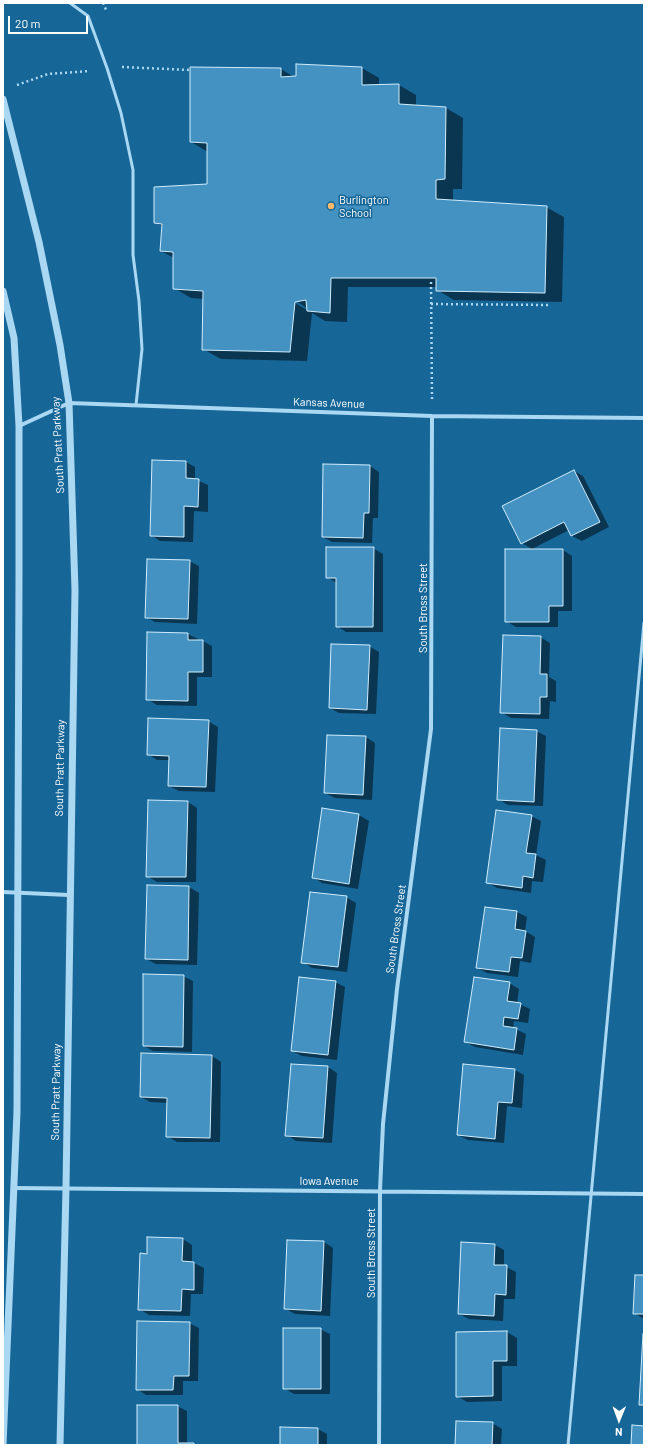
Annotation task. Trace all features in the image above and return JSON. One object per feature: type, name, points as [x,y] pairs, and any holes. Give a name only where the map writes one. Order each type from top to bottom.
[{"type":"street","name":"South Pratt Parkway","points":[[3,99],[39,242],[60,345],[69,403],[74,590],[66,1188],[60,1445]]},
{"type":"street","points":[[3,291],[14,338],[19,426],[17,1112],[3,1445]]},
{"type":"street","name":"Kansas Avenue","points":[[19,426],[69,403],[432,416],[644,418]]},
{"type":"street","name":"South Bross Street","points":[[379,1445],[380,1190],[383,1124],[397,989],[431,728],[432,416]]},
{"type":"street","points":[[3,892],[69,895]]},
{"type":"street","name":"Iowa Avenue","points":[[14,1188],[380,1190],[644,1194]]},
{"type":"lane","points":[[70,3],[88,16],[107,68],[121,113],[133,170],[133,255],[139,301],[142,349],[136,405]]},
{"type":"lane","points":[[568,1445],[644,623]]},
{"type":"path","points":[[104,3],[107,12]]},
{"type":"path","points":[[117,66],[190,70]]},
{"type":"path","points":[[17,85],[48,74],[90,70]]},
{"type":"path","points":[[431,282],[432,416]]},
{"type":"path","points":[[431,304],[550,305]]},
{"type":"building","points":[[296,64],[362,67],[362,85],[399,84],[399,104],[446,107],[445,179],[436,180],[436,199],[547,206],[545,293],[436,291],[436,278],[331,278],[330,313],[307,311],[306,300],[295,302],[290,352],[202,350],[203,291],[173,289],[173,252],[160,251],[162,224],[154,223],[154,187],[207,184],[207,143],[190,142],[190,67],[281,68],[281,77],[296,76]]},
{"type":"building","points":[[152,460],[186,461],[186,478],[199,479],[198,507],[184,506],[184,537],[150,536]]},
{"type":"building","points":[[323,464],[370,465],[369,513],[364,513],[363,538],[322,537]]},
{"type":"building","points":[[574,470],[600,522],[571,536],[564,522],[521,544],[502,506]]},
{"type":"building","points":[[326,547],[374,547],[373,627],[336,627],[336,578],[326,578]]},
{"type":"building","points":[[505,549],[563,549],[563,606],[549,606],[549,622],[505,622]]},
{"type":"building","points":[[147,559],[190,560],[188,619],[145,618]]},
{"type":"building","points":[[147,632],[188,633],[188,640],[203,640],[203,672],[188,672],[188,701],[146,700]]},
{"type":"building","points":[[503,635],[541,636],[540,674],[547,674],[547,697],[540,697],[540,714],[500,713]]},
{"type":"building","points":[[331,644],[370,645],[367,710],[329,708]]},
{"type":"building","points":[[148,718],[209,720],[206,787],[168,786],[169,756],[147,755]]},
{"type":"building","points":[[500,728],[537,730],[534,802],[497,800]]},
{"type":"building","points":[[327,735],[366,736],[363,795],[324,793]]},
{"type":"building","points":[[148,800],[188,801],[186,877],[146,877]]},
{"type":"building","points":[[322,808],[359,814],[349,884],[312,878]]},
{"type":"building","points":[[496,810],[532,815],[526,853],[536,854],[533,878],[523,876],[522,888],[486,883]]},
{"type":"building","points":[[147,885],[189,886],[188,960],[145,959]]},
{"type":"building","points":[[310,892],[347,896],[338,967],[301,963]]},
{"type":"building","points":[[485,907],[517,911],[515,929],[526,931],[522,958],[511,957],[509,972],[476,968]]},
{"type":"building","points":[[143,974],[184,975],[183,1047],[143,1046]]},
{"type":"building","points":[[299,977],[336,981],[328,1055],[291,1051]]},
{"type":"building","points":[[474,977],[510,982],[507,1001],[521,1003],[518,1019],[504,1017],[503,1026],[517,1028],[514,1050],[464,1042]]},
{"type":"building","points":[[141,1053],[212,1055],[210,1138],[166,1137],[167,1098],[140,1097]]},
{"type":"building","points":[[291,1064],[328,1066],[323,1138],[285,1136]]},
{"type":"building","points":[[463,1064],[515,1069],[512,1103],[498,1102],[495,1139],[457,1135]]},
{"type":"building","points":[[147,1237],[183,1238],[182,1261],[194,1262],[194,1290],[182,1289],[181,1311],[138,1310],[140,1253],[147,1254]]},
{"type":"building","points":[[287,1240],[324,1241],[321,1311],[284,1309]]},
{"type":"building","points":[[461,1242],[495,1244],[494,1265],[507,1265],[506,1295],[495,1294],[494,1316],[458,1314]]},
{"type":"building","points":[[635,1275],[644,1275],[644,1314],[633,1314]]},
{"type":"building","points":[[137,1321],[190,1322],[189,1376],[174,1376],[173,1390],[136,1390]]},
{"type":"building","points":[[283,1328],[321,1328],[321,1389],[283,1389]]},
{"type":"building","points":[[507,1331],[507,1361],[493,1361],[493,1396],[456,1397],[456,1332]]},
{"type":"building","points":[[643,1334],[644,1405],[639,1405]]},
{"type":"building","points":[[137,1405],[178,1405],[178,1443],[194,1443],[194,1445],[137,1445]]},
{"type":"building","points":[[456,1421],[493,1422],[492,1445],[455,1445]]},
{"type":"building","points":[[632,1425],[644,1426],[644,1445],[631,1445]]},
{"type":"building","points":[[280,1427],[318,1428],[318,1445],[280,1445]]},
{"type":"place","name":"Burlington School","points":[[331,206]]}]
